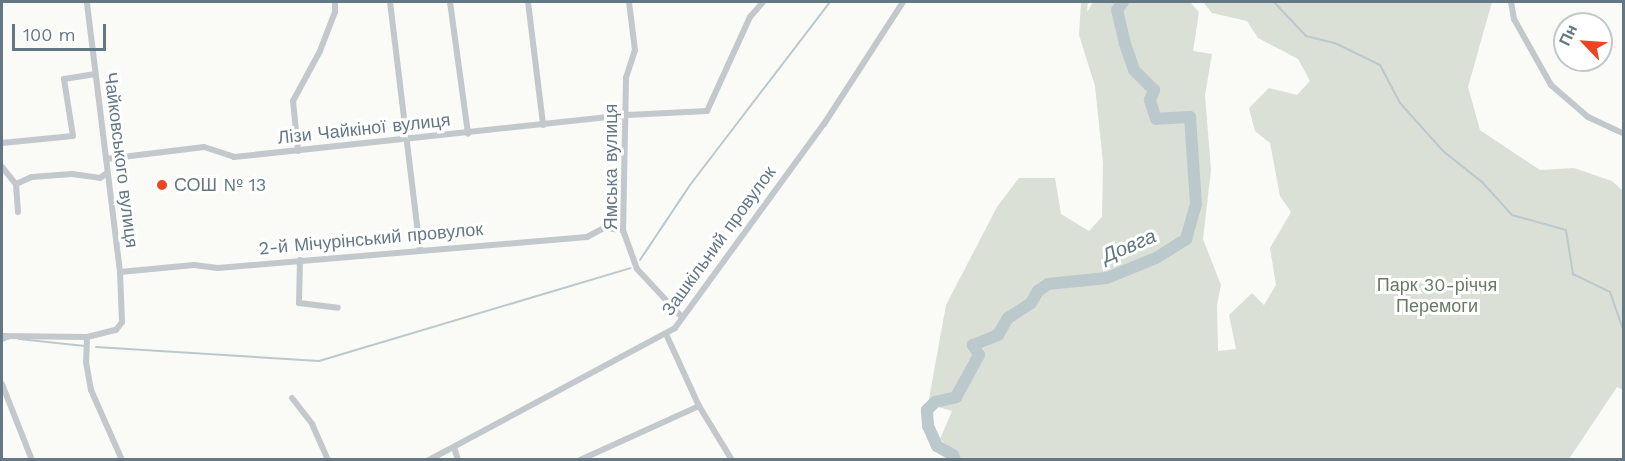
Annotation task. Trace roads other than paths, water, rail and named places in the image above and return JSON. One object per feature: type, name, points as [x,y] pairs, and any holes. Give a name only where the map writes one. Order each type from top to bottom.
[{"type":"street","name":"Чайковського вулиця","points":[[87,2],[120,272],[122,322],[116,330],[87,337]]},
{"type":"street","points":[[298,151],[293,101],[320,51],[335,12],[335,2]]},
{"type":"street","points":[[390,2],[420,249]]},
{"type":"street","points":[[450,2],[468,134]]},
{"type":"street","points":[[528,2],[543,124]]},
{"type":"street","name":"Ямська вулиця","points":[[629,2],[635,50],[626,78],[623,230],[637,269],[681,316]]},
{"type":"street","name":"Лізи Чайкіної вулиця","points":[[106,159],[204,147],[234,157],[468,134],[627,115],[707,111],[750,17],[763,2]]},
{"type":"street","name":"Зашкільний провулок","points":[[429,459],[675,328],[681,316],[824,124],[903,2]]},
{"type":"street","points":[[1511,2],[1514,19],[1551,85],[1588,117],[1623,134]]},
{"type":"street","points":[[2,143],[73,136],[64,79],[96,74]]},
{"type":"street","points":[[2,167],[16,184],[18,212]]},
{"type":"street","points":[[16,184],[32,177],[72,174],[100,178],[107,173]]},
{"type":"street","name":"2-й Мічурінський провулок","points":[[120,272],[587,237],[604,228],[623,230]]},
{"type":"street","points":[[300,260],[300,303],[338,308]]},
{"type":"street","points":[[666,334],[699,406],[732,459]]},
{"type":"street","points":[[2,336],[87,337],[91,390],[122,459]]},
{"type":"street","points":[[2,384],[32,459]]},
{"type":"street","points":[[292,399],[312,424],[328,459]]},
{"type":"street","points":[[580,459],[699,406]]},
{"type":"street","points":[[454,447],[458,459]]},
{"type":"waterway","points":[[640,260],[690,185],[830,2]]},
{"type":"waterway","name":"Довга","points":[[955,460],[953,455],[937,446],[928,426],[927,410],[935,402],[956,397],[979,355],[973,345],[998,335],[1008,318],[1031,303],[1038,291],[1048,284],[1107,278],[1156,258],[1186,239],[1196,204],[1190,117],[1156,119],[1150,100],[1154,90],[1134,70],[1125,44],[1117,10],[1123,2]]},
{"type":"waterway","points":[[1274,2],[1306,36],[1335,43],[1380,65],[1400,103],[1443,151],[1482,182],[1512,215],[1566,230],[1573,274],[1610,292],[1624,332]]},
{"type":"waterway","points":[[96,347],[319,361],[630,268]]},
{"type":"waterway","points":[[2,341],[10,338]]},
{"type":"waterway","points":[[19,339],[85,346]]},
{"type":"place","name":"СОШ № 13","points":[[162,185]]},
{"type":"park label","name":"Парк 30-річчя Перемоги","points":[[1437,296]]}]
